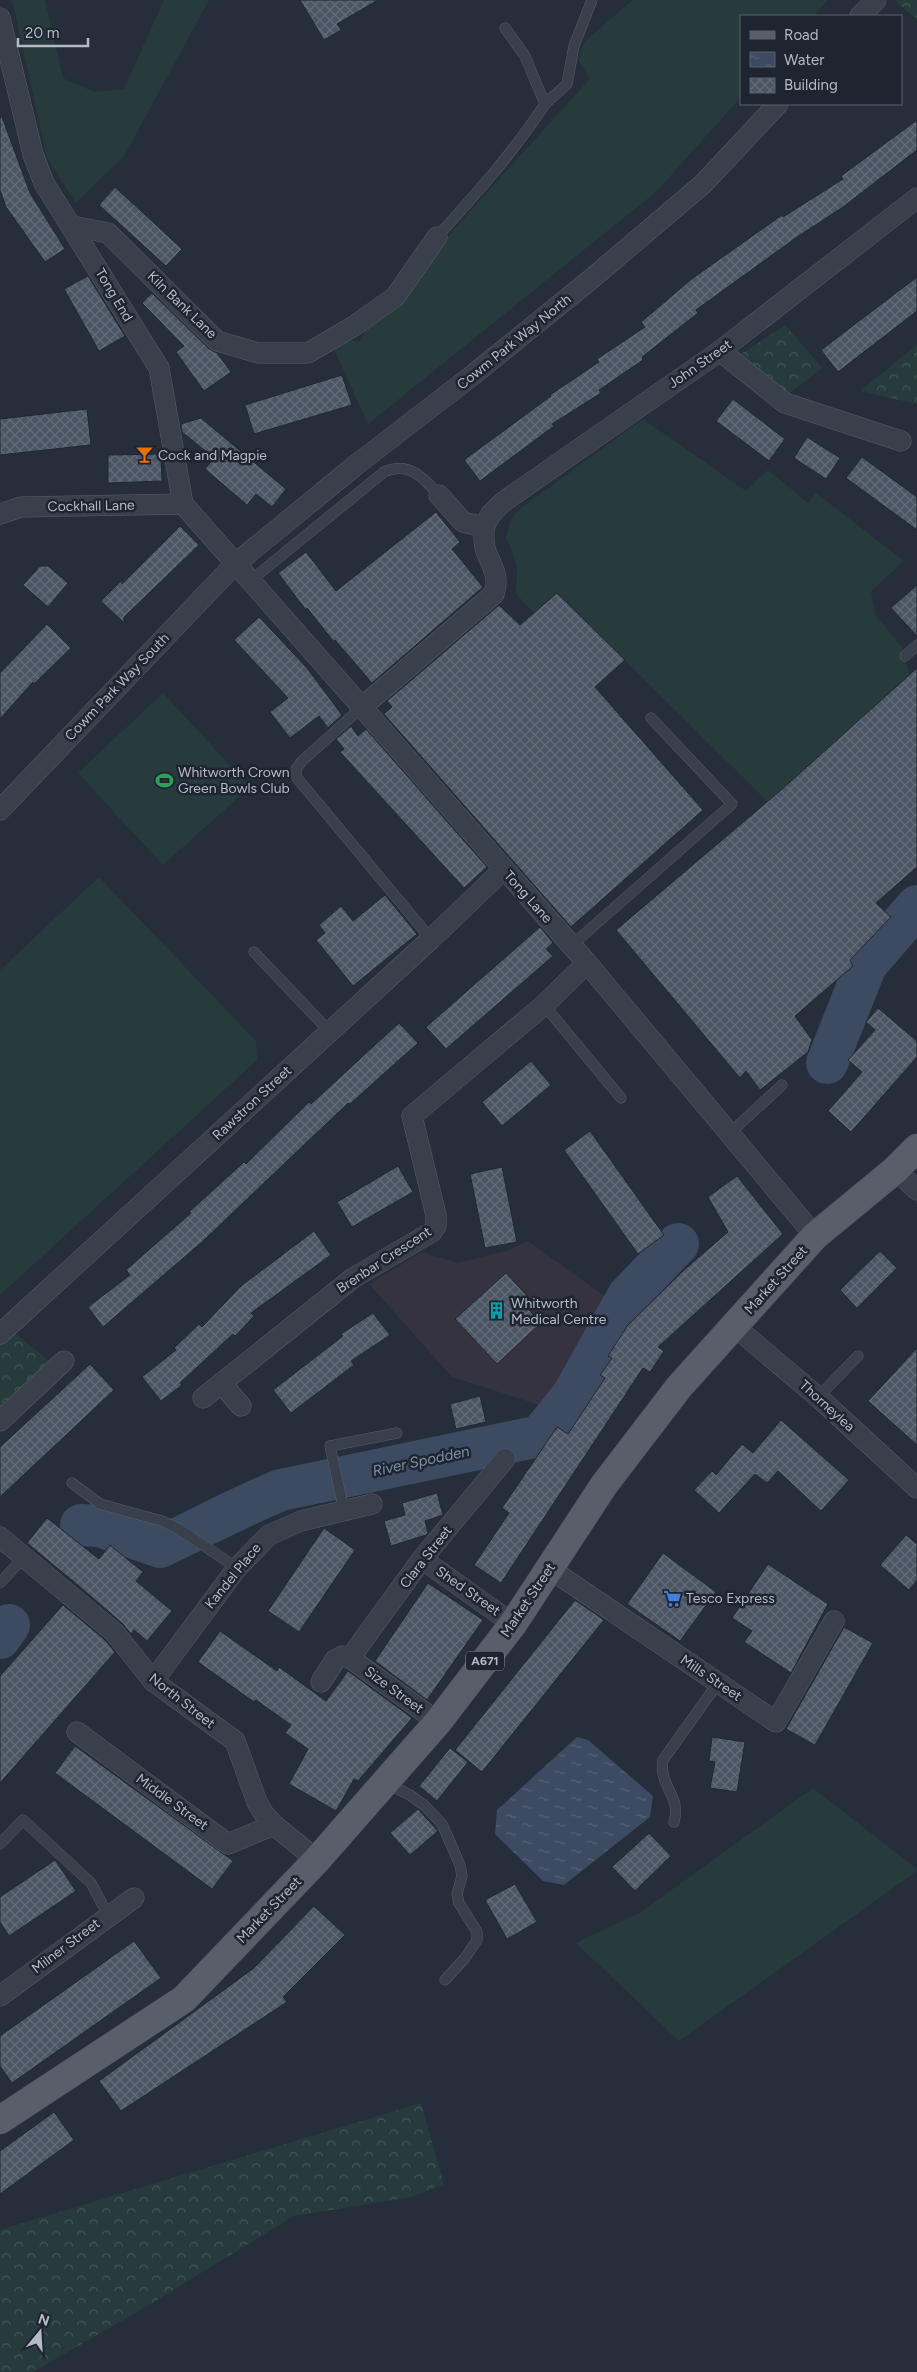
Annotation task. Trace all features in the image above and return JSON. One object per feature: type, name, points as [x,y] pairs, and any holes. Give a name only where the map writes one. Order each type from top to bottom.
[{"type":"main road","name":"Market Street","points":[[3,2113],[184,1998],[317,1860],[438,1722],[513,1624],[604,1485],[679,1387],[815,1236],[895,1170],[917,1148]]},
{"type":"street","points":[[861,15],[876,0]]},
{"type":"street","name":"Tong End","points":[[0,18],[33,154],[44,183],[159,368],[183,504]]},
{"type":"street","name":"Cowm Park Way North","points":[[235,564],[356,465],[474,374],[590,280],[703,184],[777,105]]},
{"type":"street","name":"John Street","points":[[484,527],[491,514],[504,502],[720,351],[917,198]]},
{"type":"street","name":"Kiln Bank Lane","points":[[72,226],[108,233],[218,341],[258,354],[308,352],[354,326],[395,297],[437,237]]},
{"type":"street","points":[[720,351],[785,403],[901,441]]},
{"type":"street","points":[[362,707],[494,594],[497,584],[496,572],[485,550],[484,527],[463,522],[439,496]]},
{"type":"street","points":[[183,504],[235,564]]},
{"type":"street","name":"Cockhall Lane","points":[[0,514],[21,507],[183,504]]},
{"type":"street","name":"Tong Lane","points":[[235,564],[587,963],[815,1236]]},
{"type":"street","name":"Cowm Park Way South","points":[[0,810],[235,564]]},
{"type":"street","name":"Rawstron Street","points":[[0,1334],[431,939],[503,870]]},
{"type":"street","name":"Brenbar Crescent","points":[[202,1398],[353,1278],[432,1232],[436,1226],[436,1215],[412,1116],[544,1005],[587,963]]},
{"type":"street","points":[[895,1170],[917,1190]]},
{"type":"street","name":"Thorneylea","points":[[734,1326],[818,1397],[917,1488]]},
{"type":"street","points":[[0,1421],[64,1361]]},
{"type":"street","points":[[221,1383],[241,1406]]},
{"type":"street","name":"Clara Street","points":[[350,1658],[422,1559],[505,1459]]},
{"type":"street","name":"Kandel Place","points":[[153,1682],[237,1568],[269,1535],[285,1526],[342,1504],[372,1504]]},
{"type":"street","name":"North Street","points":[[0,1538],[115,1633],[153,1682],[235,1741],[257,1802],[274,1825],[317,1860]]},
{"type":"street","name":"Shed Street","points":[[422,1559],[513,1624]]},
{"type":"street","name":"Mills Street","points":[[550,1569],[776,1722],[834,1621]]},
{"type":"street","points":[[320,1682],[335,1660],[343,1656],[350,1658]]},
{"type":"street","name":"Size Street","points":[[350,1658],[438,1722]]},
{"type":"street","name":"Middle Street","points":[[77,1732],[228,1844],[274,1825]]},
{"type":"street","name":"Milner Street","points":[[0,1996],[108,1915],[134,1898]]},
{"type":"lane","points":[[437,237],[521,141],[545,104],[567,84],[574,46],[592,0]]},
{"type":"lane","points":[[505,28],[525,56],[545,104]]},
{"type":"lane","points":[[250,581],[384,472],[392,468],[407,468],[424,479],[439,496]]},
{"type":"lane","points":[[905,656],[917,645]]},
{"type":"lane","points":[[362,707],[302,761],[296,770],[297,778],[431,939]]},
{"type":"lane","points":[[571,946],[732,804],[651,718]]},
{"type":"lane","points":[[254,952],[330,1032]]},
{"type":"lane","points":[[544,1005],[621,1098]]},
{"type":"lane","points":[[730,1134],[782,1085]]},
{"type":"lane","points":[[818,1397],[858,1356]]},
{"type":"lane","points":[[342,1504],[330,1446],[397,1433]]},
{"type":"lane","points":[[72,1484],[100,1504],[162,1521],[180,1529],[208,1550],[237,1568]]},
{"type":"lane","points":[[0,1583],[24,1557]]},
{"type":"lane","points":[[674,1822],[677,1805],[661,1770],[663,1760],[718,1683]]},
{"type":"lane","points":[[386,1783],[410,1795],[425,1806],[442,1824],[460,1865],[462,1876],[457,1894],[459,1902],[477,1932],[477,1940],[465,1958],[445,1980]]},
{"type":"lane","points":[[0,1844],[23,1820],[92,1883],[108,1915]]},
{"type":"shaded area","points":[[528,1241],[614,1303],[555,1410],[452,1377],[369,1284],[422,1252],[458,1263],[509,1250]]},
{"type":"green space","points":[[12,0],[45,0],[63,78],[94,92],[124,89],[164,0],[209,0],[124,156],[76,203],[47,158]]},
{"type":"green space","points":[[633,0],[828,0],[814,15],[740,15],[740,98],[657,191],[368,424],[331,343],[345,339],[359,342],[377,316],[590,79],[578,59],[584,42]]},
{"type":"green space","points":[[894,0],[917,0],[917,19]]},
{"type":"green space","points":[[785,325],[822,368],[781,400],[732,360]]},
{"type":"green space","points":[[917,345],[917,404],[860,391]]},
{"type":"green space","points":[[643,419],[746,491],[768,470],[808,503],[816,493],[904,561],[871,591],[875,615],[902,647],[909,675],[768,802],[557,593],[534,613],[515,593],[517,571],[506,538],[511,519],[521,508]]},
{"type":"green space","name":"Whitworth Crown Green Bowls Club","points":[[163,693],[250,787],[163,865],[78,773]]},
{"type":"green space","points":[[99,877],[256,1041],[257,1060],[0,1295],[0,970]]},
{"type":"green space","points":[[13,1332],[49,1361],[0,1407],[0,1344]]},
{"type":"green space","points":[[813,1788],[917,1869],[917,1871],[679,2041],[576,1943],[641,1912]]},
{"type":"green space","points":[[421,2103],[444,2184],[412,2197],[294,2216],[139,2311],[33,2372],[0,2372],[0,2230]]},
{"type":"water","points":[[577,1737],[588,1740],[653,1796],[650,1817],[564,1885],[543,1881],[495,1834],[497,1810]]},
{"type":"building","points":[[300,0],[378,0],[337,24],[341,30],[324,40]]},
{"type":"building","points":[[2,117],[30,193],[65,249],[45,262],[6,207],[0,190],[0,118]]},
{"type":"building","points":[[917,120],[917,150],[843,207],[797,237],[696,310],[698,313],[642,357],[643,360],[599,390],[601,393],[552,424],[554,426],[480,481],[464,460],[550,395],[599,362],[597,359],[645,327],[641,322],[693,278],[782,215],[783,217],[843,179],[841,176]]},
{"type":"building","points":[[115,187],[182,249],[166,266],[99,205]]},
{"type":"building","points":[[88,276],[125,336],[99,351],[64,289]]},
{"type":"building","points":[[917,277],[917,311],[838,372],[821,350]]},
{"type":"building","points":[[152,293],[209,349],[217,353],[231,372],[204,391],[176,352],[184,346],[142,303]]},
{"type":"building","points":[[342,375],[352,405],[254,434],[245,405]]},
{"type":"building","points":[[733,399],[785,439],[769,461],[716,421]]},
{"type":"building","points":[[87,409],[91,445],[0,455],[0,419]]},
{"type":"building","points":[[201,418],[286,489],[272,507],[256,494],[247,505],[205,469],[214,458],[182,432],[181,424]]},
{"type":"building","points":[[807,437],[840,458],[826,479],[794,458]]},
{"type":"building","name":"Cock and Magpie","points":[[161,454],[162,481],[108,483],[108,455]]},
{"type":"building","points":[[862,457],[917,497],[917,530],[846,478]]},
{"type":"building","points":[[436,512],[460,542],[452,549],[483,587],[372,683],[335,640],[334,642],[307,608],[306,610],[278,573],[306,552],[336,591]]},
{"type":"building","points":[[180,526],[199,545],[124,617],[124,623],[101,601],[122,580],[122,584]]},
{"type":"building","points":[[40,566],[48,566],[68,583],[48,607],[23,585]]},
{"type":"building","points":[[917,585],[917,636],[891,608]]},
{"type":"building","points":[[557,593],[625,660],[595,687],[703,810],[571,927],[384,714],[392,707],[387,701],[499,605],[520,625]]},
{"type":"building","points":[[259,617],[307,668],[342,715],[328,728],[319,716],[290,738],[270,712],[288,698],[234,640]]},
{"type":"building","points":[[47,624],[71,648],[34,684],[33,682],[0,719],[0,673]]},
{"type":"building","points":[[917,668],[917,867],[876,903],[891,917],[850,960],[853,966],[795,1016],[812,1040],[808,1052],[760,1090],[746,1071],[740,1078],[616,930],[780,791]]},
{"type":"building","points":[[351,726],[358,736],[366,729],[487,867],[464,888],[340,752],[344,749],[336,739]]},
{"type":"building","points":[[385,895],[417,934],[353,986],[316,940],[325,933],[319,925],[341,906],[353,921]]},
{"type":"building","points":[[540,927],[553,943],[546,949],[553,956],[446,1049],[426,1027]]},
{"type":"building","points":[[878,1008],[917,1041],[917,1057],[851,1132],[828,1111],[862,1072],[848,1060],[875,1030],[866,1022]]},
{"type":"building","points":[[399,1023],[418,1043],[350,1104],[348,1103],[202,1242],[103,1327],[88,1307],[130,1275],[126,1270],[191,1213],[189,1212],[244,1162],[246,1164],[309,1102],[311,1104]]},
{"type":"building","points":[[531,1061],[551,1085],[502,1126],[482,1102]]},
{"type":"building","points":[[590,1131],[664,1235],[638,1254],[564,1150]]},
{"type":"building","points":[[398,1166],[413,1192],[352,1227],[337,1202]]},
{"type":"building","points":[[502,1167],[517,1242],[485,1248],[470,1174]]},
{"type":"building","points":[[737,1176],[783,1234],[658,1347],[664,1351],[650,1372],[643,1368],[501,1583],[474,1565],[509,1513],[502,1508],[557,1427],[568,1434],[605,1378],[600,1375],[612,1358],[608,1356],[628,1325],[684,1270],[728,1232],[708,1197]]},
{"type":"building","points":[[314,1231],[331,1255],[251,1313],[254,1316],[235,1336],[233,1334],[180,1383],[182,1385],[161,1401],[142,1377],[176,1350],[174,1348],[199,1324],[202,1327],[241,1286]]},
{"type":"building","points":[[880,1251],[897,1268],[857,1308],[840,1290]]},
{"type":"building","name":"Whitworth Medical Centre","points":[[506,1273],[529,1298],[523,1303],[541,1323],[497,1364],[455,1319]]},
{"type":"building","points":[[373,1313],[390,1335],[351,1361],[354,1365],[291,1413],[273,1390],[343,1336],[341,1334]]},
{"type":"building","points":[[917,1348],[917,1445],[868,1401]]},
{"type":"building","points":[[90,1364],[114,1390],[0,1497],[0,1447]]},
{"type":"building","points":[[480,1396],[486,1422],[456,1429],[450,1404]]},
{"type":"building","points":[[781,1420],[849,1480],[821,1511],[778,1471],[767,1483],[755,1474],[719,1513],[694,1490],[712,1471],[716,1475],[742,1444],[753,1453]]},
{"type":"building","points":[[437,1493],[443,1515],[425,1521],[428,1533],[391,1546],[384,1521],[405,1515],[402,1503]]},
{"type":"building","points":[[47,1518],[99,1559],[110,1545],[143,1572],[136,1581],[172,1611],[147,1641],[134,1630],[131,1634],[123,1624],[27,1543]]},
{"type":"building","points":[[324,1528],[355,1550],[299,1632],[268,1611]]},
{"type":"building","points":[[906,1535],[917,1544],[917,1580],[909,1590],[880,1565]]},
{"type":"building","name":"Tesco Express","points":[[663,1553],[716,1592],[680,1641],[627,1604]]},
{"type":"building","points":[[768,1564],[828,1604],[791,1673],[744,1642],[752,1631],[732,1618]]},
{"type":"building","points":[[428,1583],[483,1620],[427,1700],[375,1661]]},
{"type":"building","points":[[575,1600],[604,1620],[482,1772],[455,1750]]},
{"type":"building","points":[[63,1605],[106,1641],[115,1652],[0,1783],[0,1676]]},
{"type":"building","points":[[844,1627],[873,1643],[815,1745],[786,1729]]},
{"type":"building","points":[[220,1631],[277,1671],[279,1667],[326,1701],[348,1671],[412,1718],[358,1781],[354,1779],[336,1811],[289,1784],[308,1749],[285,1733],[291,1725],[256,1700],[254,1702],[198,1662]]},
{"type":"building","points":[[712,1737],[745,1742],[737,1792],[710,1788],[715,1762],[709,1761]]},
{"type":"building","points":[[75,1746],[233,1861],[212,1889],[55,1773]]},
{"type":"building","points":[[450,1748],[468,1762],[437,1801],[419,1786]]},
{"type":"building","points":[[418,1809],[438,1831],[410,1855],[390,1833]]},
{"type":"building","points":[[649,1833],[671,1856],[635,1891],[612,1867]]},
{"type":"building","points":[[55,1860],[76,1891],[9,1936],[0,1922],[0,1897]]},
{"type":"building","points":[[515,1884],[537,1922],[507,1939],[485,1900]]},
{"type":"building","points":[[314,1906],[345,1935],[283,1997],[287,2002],[121,2111],[99,2081],[254,1968]]},
{"type":"building","points":[[134,1941],[161,1978],[12,2083],[0,2066],[0,2036]]},
{"type":"building","points":[[54,2112],[74,2140],[0,2194],[0,2151]]},
{"type":"waterway","name":"River Spodden","points":[[827,1063],[866,965],[917,906]]},
{"type":"waterway","name":"River Spodden","points":[[81,1525],[99,1526],[160,1547],[235,1510],[281,1490],[540,1436],[573,1395],[628,1296],[678,1244]]},
{"type":"waterway","name":"River Spodden","points":[[0,1638],[9,1625]]},
{"type":"place","name":"Cock and Magpie","points":[[144,455]]},
{"type":"place","name":"Whitworth Crown Green Bowls Club","points":[[164,780]]},
{"type":"place","name":"Whitworth Medical Centre","points":[[497,1311]]},
{"type":"place","name":"Tesco Express","points":[[672,1598]]}]
